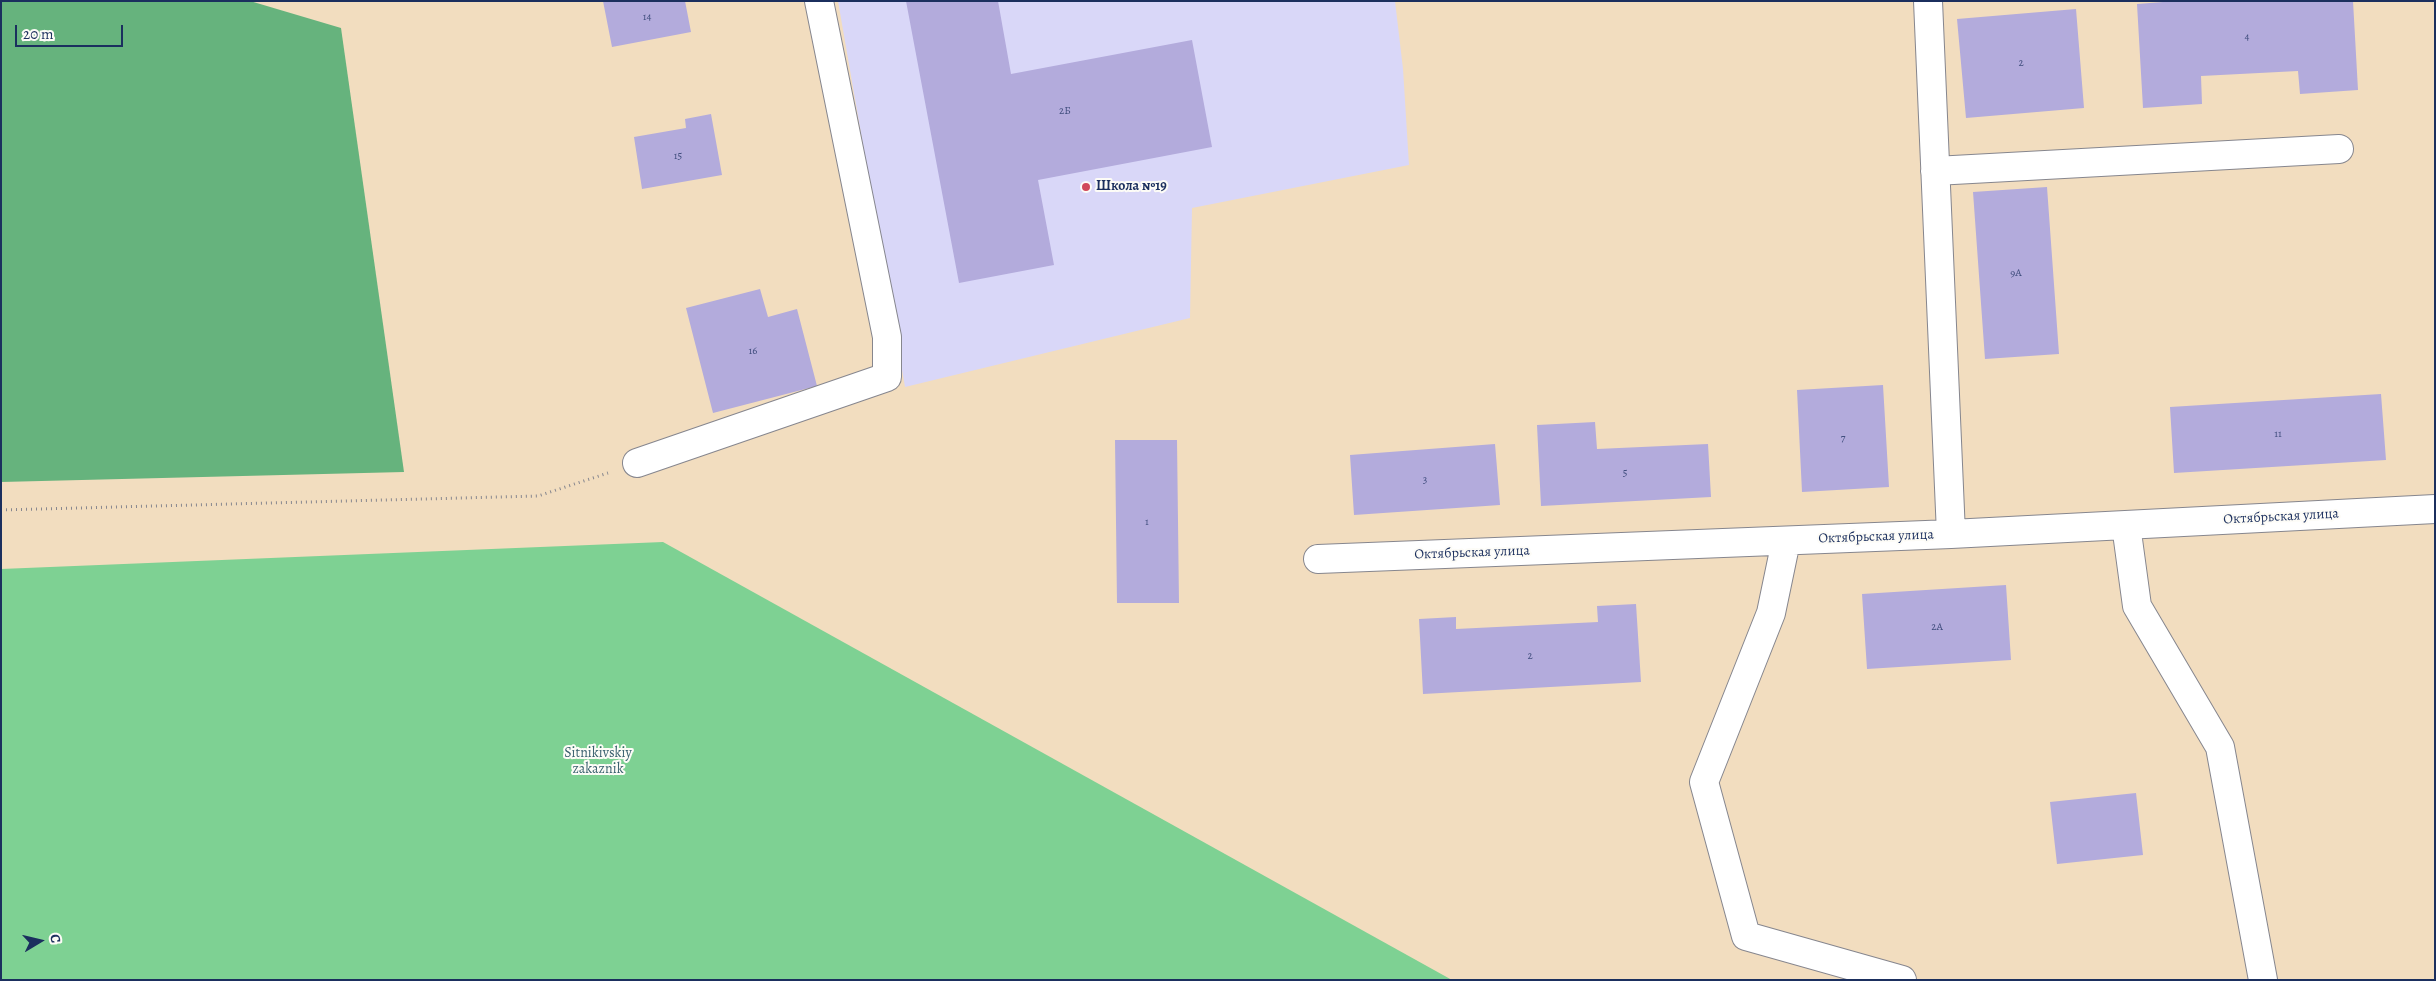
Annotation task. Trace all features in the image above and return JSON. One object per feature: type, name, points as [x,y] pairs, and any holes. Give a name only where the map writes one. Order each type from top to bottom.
[{"type":"street","points":[[638,463],[887,376],[887,337],[819,1]]},
{"type":"street","points":[[1928,1],[1951,534]]},
{"type":"street","points":[[1935,171],[2339,149]]},
{"type":"street","name":"Октябрьская улица","points":[[1318,560],[1951,534],[2435,509]]},
{"type":"street","points":[[2126,525],[2137,606],[2220,747],[2263,980]]},
{"type":"street","points":[[1786,540],[1770,613],[1704,782],[1746,936],[1902,980]]},
{"type":"path","points":[[1,510],[538,496],[638,463]]},
{"type":"shaded area","name":"Школа №19","points":[[838,1],[1395,1],[1403,69],[1409,165],[1192,208],[1190,318],[905,387]]},
{"type":"green space","points":[[1,1],[250,1],[341,28],[404,472],[1,482]]},
{"type":"green space","name":"Sitnikivskiy zakaznik","points":[[663,542],[1452,980],[1,980],[1,569]]},
{"type":"building","points":[[603,1],[685,1],[691,32],[612,47]]},
{"type":"building","points":[[906,1],[998,1],[1011,74],[1192,40],[1212,147],[1038,180],[1054,265],[959,283]]},
{"type":"building","points":[[2176,1],[2353,1],[2358,90],[2300,94],[2298,71],[2201,76],[2202,104],[2143,108],[2137,4]]},
{"type":"building","points":[[2076,9],[2084,108],[1966,118],[1957,19]]},
{"type":"building","points":[[711,114],[722,175],[642,189],[634,137],[686,128],[685,119]]},
{"type":"building","points":[[2047,187],[2059,354],[1985,359],[1973,192]]},
{"type":"building","points":[[760,289],[768,317],[797,309],[817,386],[713,413],[686,308]]},
{"type":"building","points":[[1883,385],[1889,487],[1802,492],[1797,390]]},
{"type":"building","points":[[2381,394],[2386,460],[2174,473],[2170,407]]},
{"type":"building","points":[[1595,422],[1597,449],[1708,444],[1711,497],[1541,506],[1537,425]]},
{"type":"building","points":[[1115,440],[1177,440],[1179,603],[1117,603]]},
{"type":"building","points":[[1495,444],[1500,505],[1354,515],[1350,455]]},
{"type":"building","points":[[2006,585],[2011,660],[1867,669],[1862,594]]},
{"type":"building","points":[[1636,604],[1641,682],[1423,694],[1419,619],[1456,617],[1456,629],[1598,622],[1597,606]]},
{"type":"building","points":[[2136,793],[2143,855],[2057,864],[2050,802]]},
{"type":"place","name":"Школа №19","points":[[1086,187]]}]
